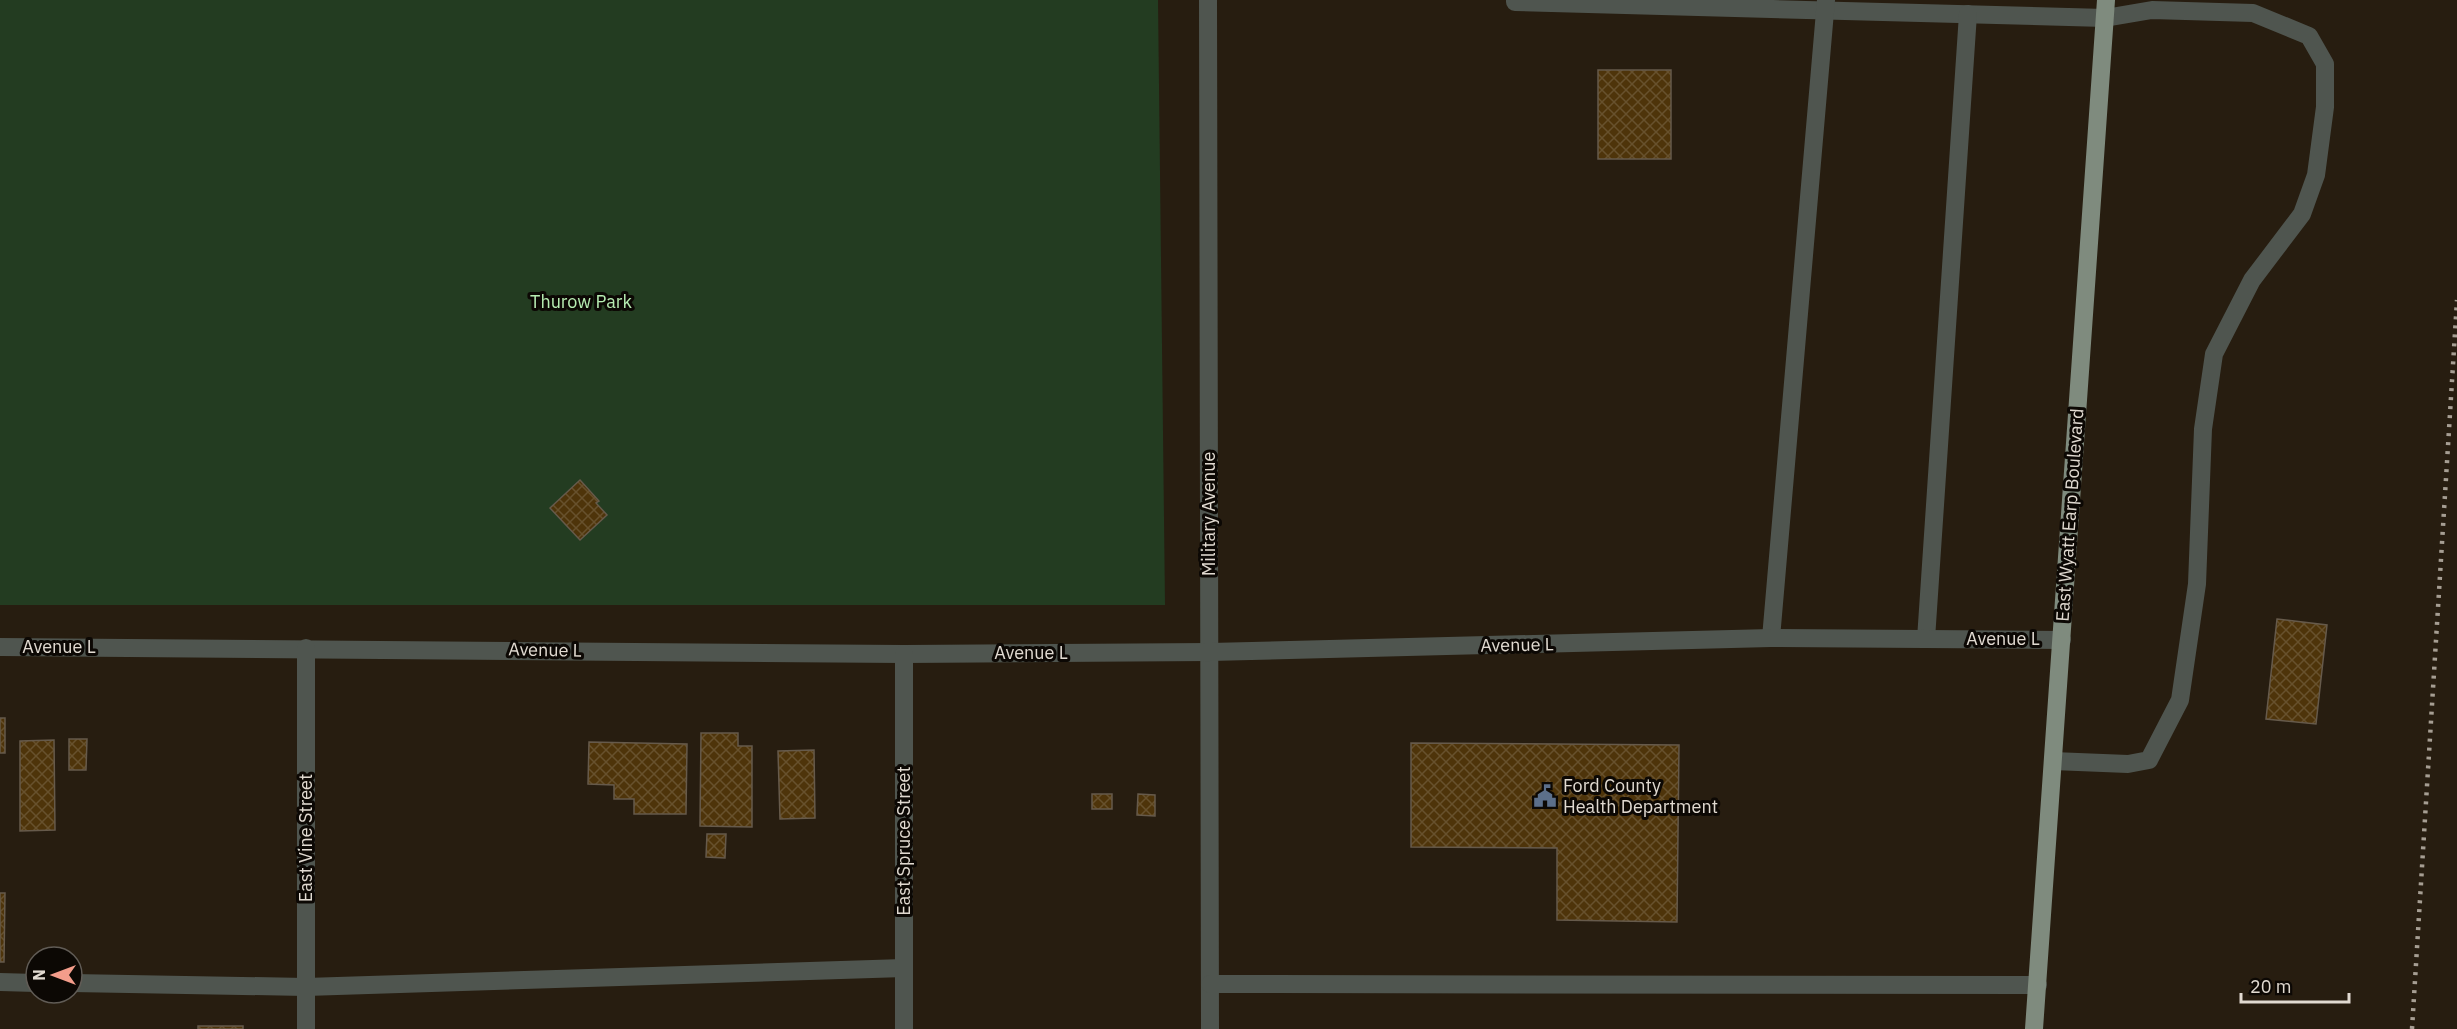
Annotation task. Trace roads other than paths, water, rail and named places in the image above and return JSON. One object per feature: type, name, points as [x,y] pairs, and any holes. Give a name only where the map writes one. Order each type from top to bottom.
[{"type":"main road","name":"East Wyatt Earp Boulevard","points":[[2034,1029],[2106,9]]},
{"type":"street","name":"Military Avenue","points":[[1208,0],[1210,1029]]},
{"type":"street","points":[[1515,1],[1825,5],[1968,14],[2106,9],[2253,12],[2309,36],[2325,64],[2325,107],[2316,175],[2302,214],[2252,280],[2214,354],[2203,429],[2198,584],[2180,700],[2149,760],[2128,764],[2053,761]]},
{"type":"street","points":[[1772,638],[1825,5]]},
{"type":"street","points":[[1926,639],[1968,14]]},
{"type":"street","name":"Avenue L","points":[[0,646],[904,654],[1210,652],[1772,638],[2062,640]]},
{"type":"street","name":"East Vine Street","points":[[306,648],[306,1029]]},
{"type":"street","name":"East Spruce Street","points":[[904,654],[904,1029]]},
{"type":"street","points":[[84,983],[306,987],[904,968]]},
{"type":"street","points":[[0,982],[24,983]]},
{"type":"street","points":[[1210,984],[2038,985]]},
{"type":"railway","points":[[2412,1029],[2457,300]]},
{"type":"place","name":"Ford County Health Department","points":[[1545,796]]},
{"type":"park label","name":"Thurow Park","points":[[581,302]]}]
